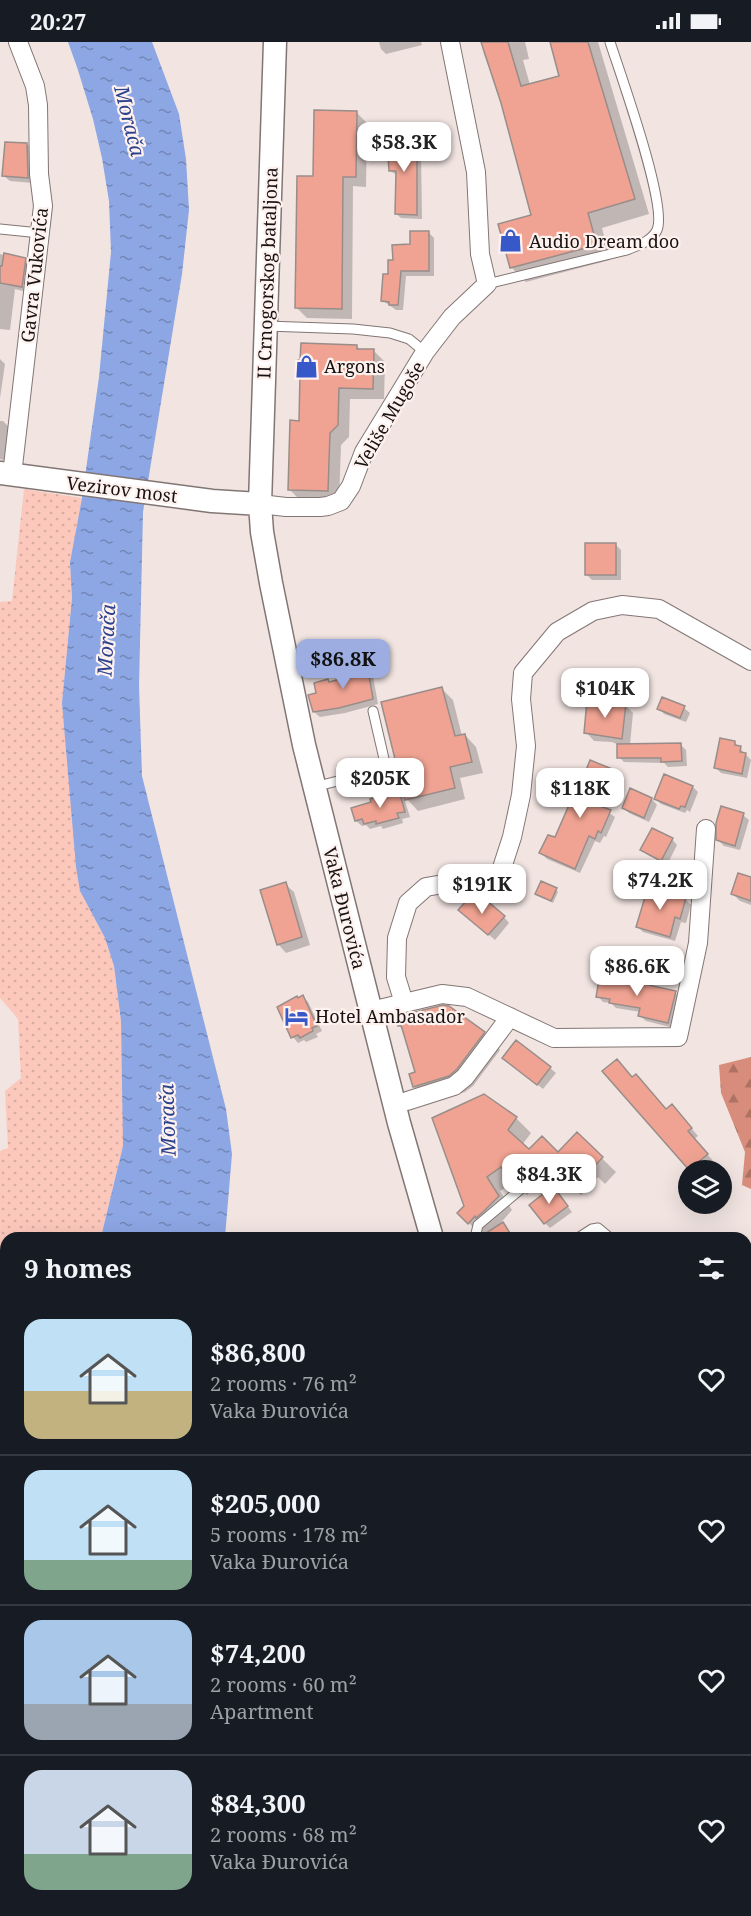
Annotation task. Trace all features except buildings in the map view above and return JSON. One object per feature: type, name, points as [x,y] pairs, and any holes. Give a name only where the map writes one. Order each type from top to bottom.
[{"type":"street","name":"Gavra Vukovića","points":[[12,475],[43,206],[39,174],[38,105],[35,86],[18,42]]},
{"type":"street","name":"II Crnogorskog bataljona","points":[[260,504],[275,42]]},
{"type":"street","points":[[450,42],[476,172],[480,254],[487,284]]},
{"type":"street","name":"Veliše Mugoše","points":[[260,504],[320,507],[341,501],[347,495],[364,452],[425,352],[452,317],[487,284]]},
{"type":"street","name":"Vezirov most","points":[[12,475],[260,504]]},
{"type":"street","name":"Vaka Đurovića","points":[[260,504],[271,583],[303,745],[399,1123],[430,1232]]},
{"type":"street","points":[[404,1003],[396,977],[398,938],[408,903],[426,887],[501,874],[521,795],[526,746],[521,699],[523,673],[557,632],[593,611],[622,605],[659,609],[751,661]]},
{"type":"street","points":[[371,1011],[442,994],[467,997],[554,1038],[678,1036],[698,943],[706,830]]},
{"type":"street","points":[[407,1101],[454,1086],[465,1077],[510,1017]]},
{"type":"lane","points":[[487,284],[627,250],[647,241],[656,231],[659,217],[652,178],[610,42]]},
{"type":"lane","points":[[0,229],[40,233]]},
{"type":"lane","name":"Veliše Mugoše","points":[[265,326],[353,329],[390,333],[409,339],[425,352]]},
{"type":"lane","points":[[314,787],[384,768],[385,763],[373,711]]},
{"type":"lane","points":[[476,1232],[478,1225],[541,1172]]},
{"type":"lane","points":[[587,1232],[598,1228],[603,1232]]},
{"type":"shaded area","points":[[24,489],[82,498],[70,562],[72,598],[62,703],[80,891],[105,938],[114,966],[121,1021],[123,1146],[102,1232],[0,1232],[0,1151],[8,1148],[5,1091],[21,1078],[18,1019],[0,998],[0,602],[12,601]]},
{"type":"green space","points":[[751,1057],[751,1189],[742,1185],[745,1152],[721,1093],[719,1065]]},
{"type":"water","name":"Morača","points":[[68,42],[152,42],[179,114],[186,159],[189,210],[182,274],[143,512],[139,686],[142,776],[226,1109],[232,1154],[225,1232],[102,1232],[123,1146],[121,1021],[114,966],[105,938],[80,891],[62,703],[72,598],[70,562],[82,498],[99,377],[111,252],[109,201],[102,158]]},
{"type":"place","name":"Audio Dream doo","points":[[511,241]]},
{"type":"place","name":"Argons","points":[[306,366]]},
{"type":"place","name":"Hotel Ambasador","points":[[297,1016]]}]
